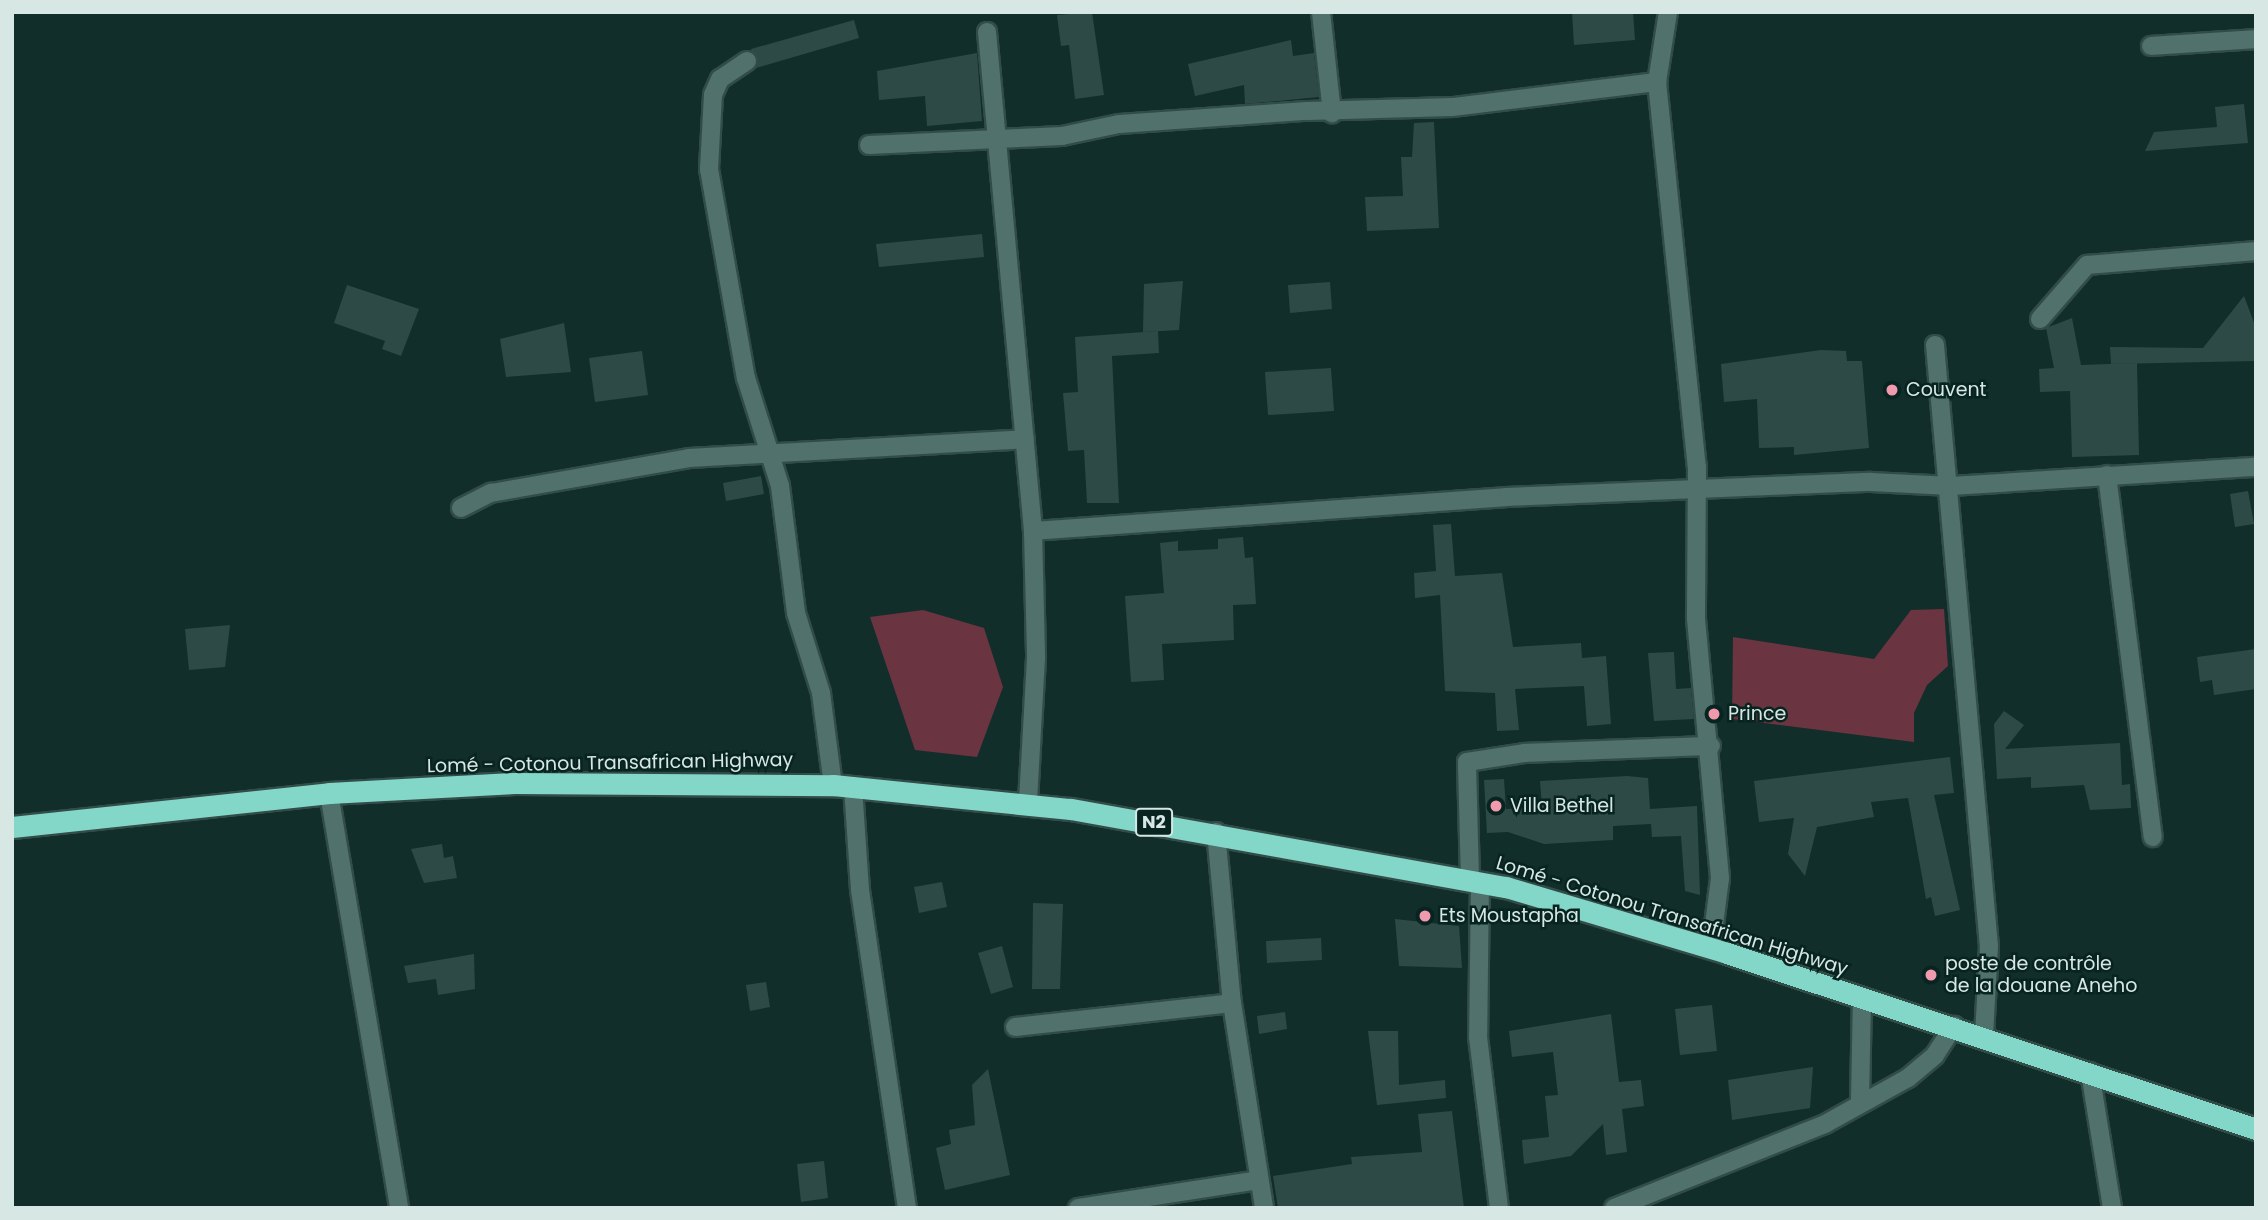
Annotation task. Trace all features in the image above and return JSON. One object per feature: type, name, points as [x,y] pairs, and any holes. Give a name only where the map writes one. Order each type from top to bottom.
[{"type":"highway","name":"Lomé - Cotonou Transafrican Highway","points":[[12,827],[329,793],[569,782],[843,786],[1028,803],[1216,832],[1475,880],[1711,948],[1954,1026],[2256,1129]]},
{"type":"street","points":[[1321,12],[1332,113]]},
{"type":"street","points":[[1668,12],[1657,82],[1698,490],[1696,619],[1711,746],[1720,897],[1711,948]]},
{"type":"street","points":[[986,32],[1033,531],[1036,658],[1028,803]]},
{"type":"street","points":[[2151,46],[2256,39]]},
{"type":"street","points":[[747,61],[720,79],[707,146],[746,378],[769,452],[789,533],[803,648],[821,693],[843,786],[907,1208]]},
{"type":"street","points":[[869,145],[1453,107],[1657,82]]},
{"type":"street","points":[[2040,319],[2087,265],[2256,251]]},
{"type":"street","points":[[1935,345],[1951,486],[1991,971],[1984,1036]]},
{"type":"street","points":[[461,508],[491,493],[577,476],[769,452],[1024,439]]},
{"type":"street","points":[[1033,531],[1698,490],[1871,482],[1951,486],[2256,467]]},
{"type":"street","points":[[2107,475],[2154,837]]},
{"type":"street","points":[[1499,1208],[1478,1037],[1475,880],[1467,762],[1525,752],[1711,746]]},
{"type":"street","points":[[329,793],[399,1208]]},
{"type":"street","points":[[1216,832],[1232,1003],[1264,1208]]},
{"type":"street","points":[[1860,1101],[1862,998]]},
{"type":"street","points":[[1015,1027],[1232,1003]]},
{"type":"street","points":[[1614,1208],[1807,1132],[1860,1101],[1908,1078],[1954,1026]]},
{"type":"street","points":[[2090,1072],[2112,1208]]},
{"type":"street","points":[[1078,1208],[1259,1180]]},
{"type":"shaded area","points":[[1944,609],[1948,666],[1927,685],[1914,713],[1914,742],[1732,719],[1733,637],[1874,659],[1911,610]]},
{"type":"shaded area","points":[[923,610],[984,628],[1003,687],[977,757],[915,750],[870,617]]},
{"type":"building","points":[[1092,12],[1104,95],[1075,99],[1069,45],[1061,46],[1057,15]]},
{"type":"building","points":[[1572,12],[1633,12],[1635,40],[1574,45]]},
{"type":"building","points":[[854,20],[859,38],[756,68],[751,49]]},
{"type":"building","points":[[1291,40],[1293,56],[1314,53],[1319,97],[1245,104],[1244,85],[1195,96],[1188,64]]},
{"type":"building","points":[[977,53],[982,121],[927,126],[925,96],[879,100],[877,71]]},
{"type":"building","points":[[2244,104],[2248,143],[2145,151],[2154,132],[2217,127],[2215,107]]},
{"type":"building","points":[[1434,122],[1439,228],[1367,231],[1365,197],[1403,196],[1401,157],[1412,157],[1414,123]]},
{"type":"building","points":[[982,234],[984,257],[879,267],[876,244]]},
{"type":"building","points":[[1183,281],[1179,330],[1143,332],[1144,284]]},
{"type":"building","points":[[1330,282],[1332,309],[1290,313],[1288,285]]},
{"type":"building","points":[[347,285],[419,309],[401,356],[382,349],[385,341],[334,323]]},
{"type":"building","points":[[2244,296],[2256,328],[2256,361],[2111,364],[2110,347],[2203,348]]},
{"type":"building","points":[[2072,318],[2081,365],[2137,363],[2139,455],[2072,457],[2070,391],[2040,392],[2039,369],[2054,368],[2046,328]]},
{"type":"building","points":[[564,323],[571,372],[506,377],[500,339]]},
{"type":"building","points":[[1158,331],[1159,353],[1112,356],[1119,503],[1087,503],[1084,450],[1068,451],[1063,393],[1078,392],[1075,337]]},
{"type":"building","points":[[1821,350],[1846,351],[1847,361],[1862,361],[1869,448],[1794,455],[1794,447],[1759,448],[1757,399],[1724,402],[1721,364]]},
{"type":"building","points":[[642,351],[648,395],[595,402],[589,358]]},
{"type":"building","points":[[1331,368],[1334,411],[1268,415],[1265,372]]},
{"type":"building","points":[[761,476],[764,494],[726,501],[723,483]]},
{"type":"building","points":[[2248,491],[2254,524],[2235,527],[2230,494]]},
{"type":"building","points":[[1451,524],[1455,576],[1502,573],[1513,647],[1581,643],[1582,658],[1606,656],[1611,724],[1587,726],[1584,686],[1515,689],[1519,730],[1497,731],[1495,693],[1445,691],[1440,595],[1415,598],[1414,573],[1436,571],[1433,525]]},
{"type":"building","points":[[1243,537],[1245,558],[1253,557],[1256,604],[1233,605],[1234,640],[1162,644],[1164,680],[1131,682],[1125,596],[1164,593],[1160,543],[1178,541],[1178,551],[1218,549],[1218,539]]},
{"type":"building","points":[[230,625],[225,667],[189,670],[185,629]]},
{"type":"building","points":[[2256,649],[2256,689],[2214,695],[2212,680],[2200,682],[2197,657]]},
{"type":"building","points":[[1674,652],[1676,689],[1691,688],[1694,719],[1654,721],[1648,653]]},
{"type":"building","points":[[2004,711],[2024,725],[2005,749],[2120,743],[2122,785],[2130,784],[2131,808],[2090,810],[2084,785],[2031,788],[2031,777],[1997,779],[1994,724]]},
{"type":"building","points":[[1950,757],[1954,793],[1934,795],[1960,910],[1935,916],[1931,897],[1926,899],[1908,798],[1871,802],[1874,817],[1817,827],[1805,876],[1788,854],[1794,818],[1759,822],[1754,781]]},
{"type":"building","points":[[1627,776],[1648,778],[1650,809],[1697,806],[1700,895],[1685,891],[1681,836],[1652,837],[1651,824],[1613,826],[1613,840],[1544,844],[1508,832],[1487,833],[1484,780],[1504,779],[1506,809],[1542,807],[1540,781]]},
{"type":"building","points":[[442,844],[444,858],[453,856],[457,878],[424,883],[411,849]]},
{"type":"building","points":[[942,882],[947,907],[919,913],[914,887]]},
{"type":"building","points":[[1033,903],[1063,904],[1060,989],[1032,989]]},
{"type":"building","points":[[1395,919],[1459,926],[1462,968],[1399,966]]},
{"type":"building","points":[[1321,938],[1322,960],[1267,963],[1266,941]]},
{"type":"building","points":[[1002,946],[1013,987],[991,994],[978,953]]},
{"type":"building","points":[[474,954],[475,989],[438,995],[436,979],[408,983],[404,966]]},
{"type":"building","points":[[766,982],[770,1007],[750,1011],[746,985]]},
{"type":"building","points":[[1712,1005],[1717,1051],[1680,1055],[1675,1009]]},
{"type":"building","points":[[1285,1012],[1287,1029],[1259,1034],[1257,1016]]},
{"type":"building","points":[[1611,1014],[1619,1082],[1641,1080],[1644,1106],[1622,1109],[1627,1152],[1606,1155],[1603,1124],[1571,1156],[1524,1164],[1522,1140],[1549,1137],[1545,1096],[1558,1095],[1553,1052],[1512,1057],[1509,1031]]},
{"type":"building","points":[[1368,1031],[1398,1031],[1399,1085],[1445,1080],[1446,1098],[1377,1105]]},
{"type":"building","points":[[1813,1067],[1810,1108],[1732,1120],[1728,1080]]},
{"type":"building","points":[[988,1069],[1010,1175],[945,1190],[936,1148],[951,1144],[949,1130],[975,1125],[972,1085]]},
{"type":"building","points":[[1452,1111],[1464,1208],[1278,1208],[1273,1176],[1352,1164],[1351,1157],[1422,1152],[1418,1114]]},
{"type":"building","points":[[824,1161],[828,1198],[801,1202],[797,1164]]},
{"type":"place","name":"Couvent","points":[[1892,390]]},
{"type":"place","name":"Prince","points":[[1714,714]]},
{"type":"place","name":"Villa Bethel","points":[[1496,806]]},
{"type":"place","name":"Ets Moustapha","points":[[1425,916]]},
{"type":"place","name":"poste de contrôle de la douane Aneho","points":[[1931,975]]}]
